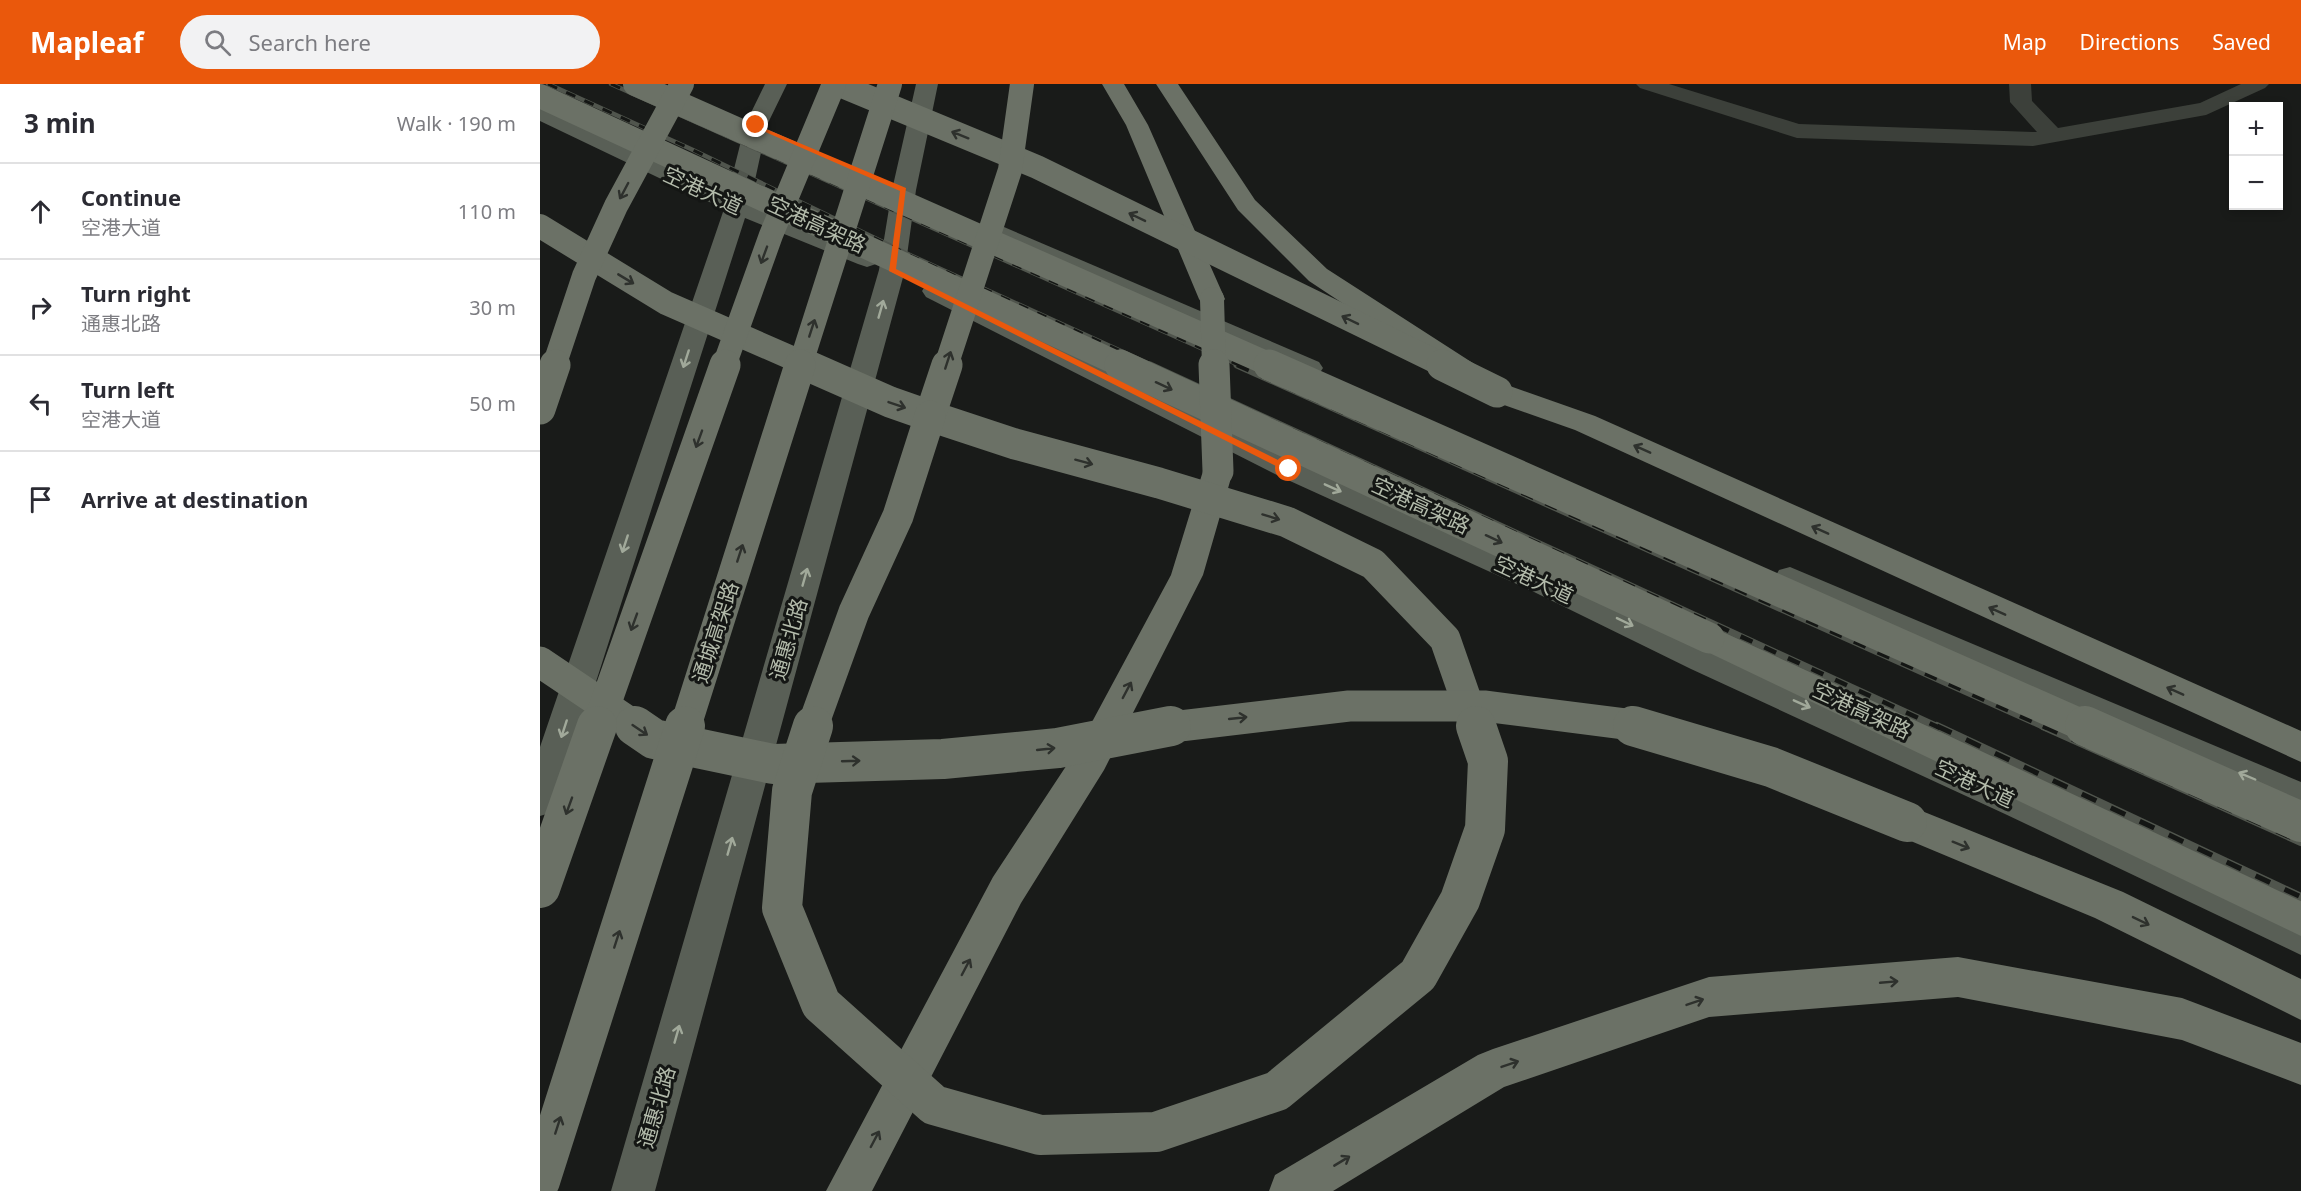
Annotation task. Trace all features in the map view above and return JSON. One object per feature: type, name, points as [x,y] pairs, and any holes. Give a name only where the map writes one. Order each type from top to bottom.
[{"type":"highway","points":[[635,84],[2301,822]]},
{"type":"highway","points":[[540,409],[584,276],[616,207],[682,84]]},
{"type":"highway","points":[[540,888],[771,235],[835,84],[1037,167],[1497,392],[1585,423],[2301,747]]},
{"type":"highway","name":"通城高架路","points":[[540,1181],[890,84]]},
{"type":"highway","points":[[540,226],[666,303],[900,406],[921,413],[932,416],[1016,444],[1159,483],[1287,522],[1373,564],[1445,639],[1488,761],[1485,829],[1460,900],[1418,975],[1277,1090],[1156,1132],[1041,1134],[934,1105],[821,1004],[782,908],[792,791],[830,674],[854,612],[898,516],[920,449],[930,416],[934,404],[1010,170],[1022,84]]},
{"type":"highway","points":[[848,1191],[1007,890],[1091,759],[1187,575],[1218,471],[1212,299],[1137,125],[1113,84]]},
{"type":"highway","points":[[1167,84],[1246,205],[1318,275],[1497,392]]},
{"type":"highway","name":"空港高架路","points":[[540,96],[1709,638],[2301,917]]},
{"type":"highway","points":[[540,662],[654,739],[773,764],[943,759],[1058,748],[1184,724],[1349,705],[1484,705],[1624,724],[1771,767],[2109,905],[2301,1000]]},
{"type":"highway","points":[[1291,1191],[1493,1070],[1709,997],[1958,977],[2181,1019],[2301,1064]]},
{"type":"main road","points":[[664,84],[1561,481],[2301,799]]},
{"type":"main road","points":[[540,800],[737,206],[756,125],[776,84]]},
{"type":"main road","name":"通惠北路","points":[[633,1191],[892,270],[904,190],[927,84]]},
{"type":"main road","name":"空港大道","points":[[540,113],[737,206],[892,270],[1289,469],[1541,581],[1703,659],[2018,802],[2301,936]]},
{"type":"street","points":[[1647,84],[1797,131],[2033,139],[2206,108],[2258,84]]},
{"type":"street","points":[[2020,84],[2021,102],[2053,135]]},
{"type":"railway","points":[[548,84],[693,150],[912,256],[1154,366]]},
{"type":"railway","points":[[611,84],[1241,366]]},
{"type":"railway","points":[[1150,365],[1940,728]]},
{"type":"railway","points":[[1237,365],[2047,728]]},
{"type":"railway","points":[[1937,726],[2301,897]]},
{"type":"railway","points":[[2043,726],[2301,842]]},
{"type":"route","points":[[756,125],[904,190],[892,270],[1289,469]]}]
